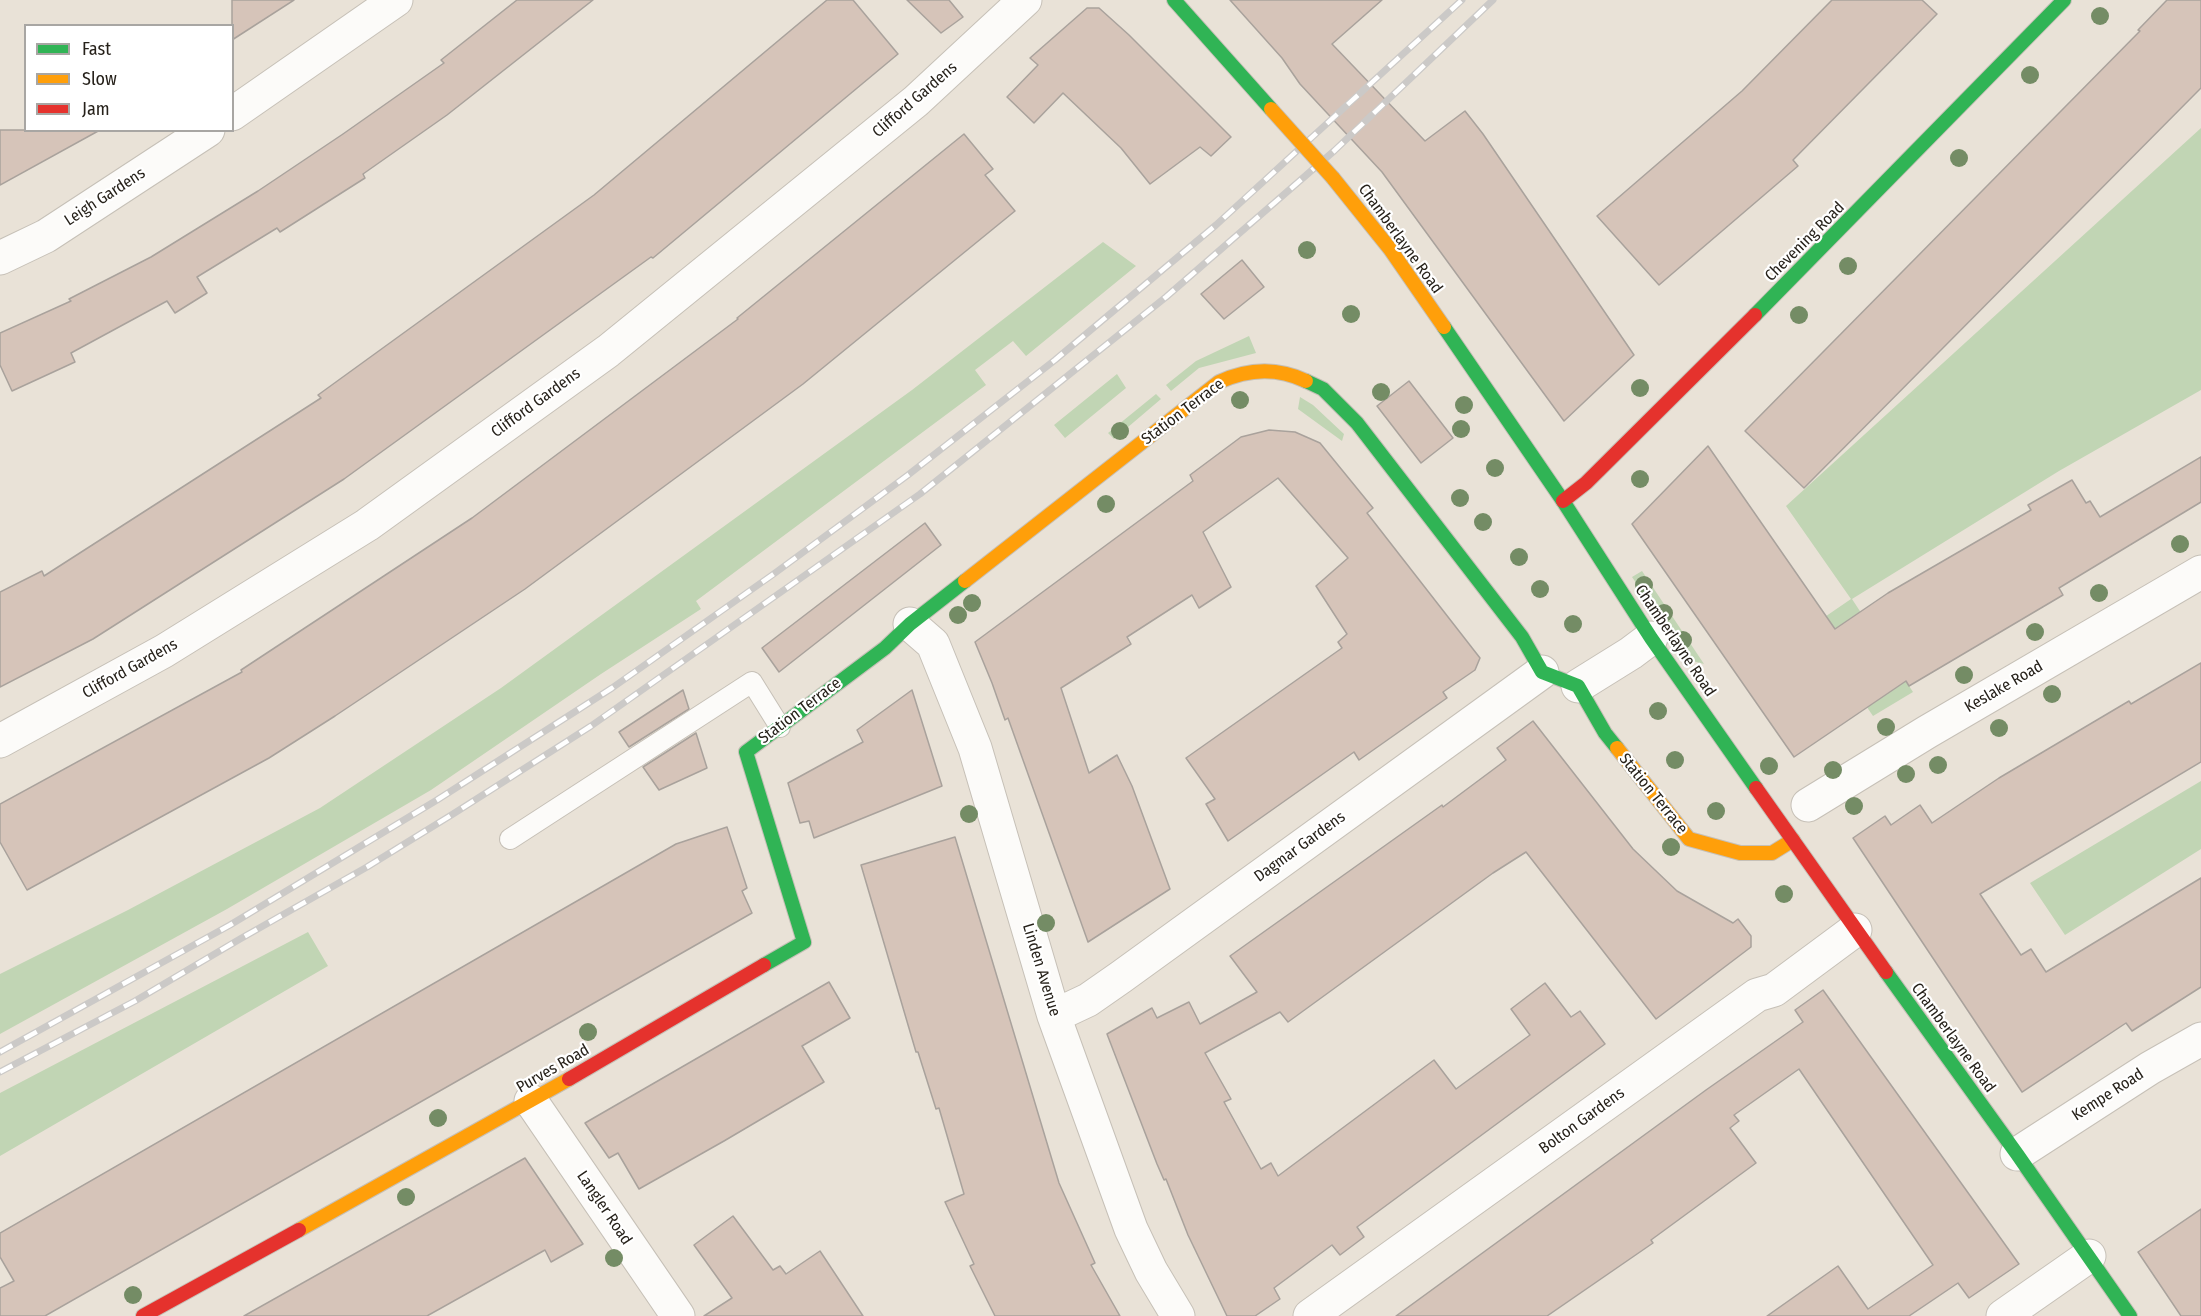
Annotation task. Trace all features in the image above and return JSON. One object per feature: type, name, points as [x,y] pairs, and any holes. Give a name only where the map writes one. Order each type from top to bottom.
[{"type":"street","points":[[234,113],[396,0]]},
{"type":"street","name":"Clifford Gardens","points":[[0,741],[164,651],[368,525],[608,351],[916,101],[1025,0]]},
{"type":"street","name":"Chamberlayne Road","points":[[1174,0],[1350,198],[1390,249],[1563,501],[1651,638],[1855,930],[2017,1154],[2130,1316]]},
{"type":"street","name":"Chevening Road","points":[[1563,501],[1586,483],[1681,390],[2064,0]]},
{"type":"street","name":"Leigh Gardens","points":[[0,258],[46,236],[205,132]]},
{"type":"street","name":"Station Terrace","points":[[746,752],[885,648],[910,624],[1219,382],[1238,373],[1273,371],[1296,376],[1323,389],[1357,423],[1522,637],[1542,672]]},
{"type":"street","name":"Keslake Road","points":[[1808,805],[2201,572]]},
{"type":"street","name":"Linden Avenue","points":[[910,624],[933,644],[975,748],[1054,1016],[1131,1228],[1151,1271],[1178,1316]]},
{"type":"street","points":[[1542,672],[1578,686],[1651,638]]},
{"type":"street","name":"Dagmar Gardens","points":[[1054,1016],[1088,1000],[1121,977],[1542,672]]},
{"type":"street","name":"Station Terrace","points":[[1578,686],[1605,733],[1689,839],[1740,853],[1772,853],[1793,840]]},
{"type":"street","name":"Purves Road","points":[[143,1316],[531,1101],[804,942],[746,752]]},
{"type":"street","name":"Bolton Gardens","points":[[1310,1316],[1757,995],[1774,990],[1855,930]]},
{"type":"street","name":"Kempe Road","points":[[2017,1154],[2150,1068],[2201,1039]]},
{"type":"street","name":"Langler Road","points":[[531,1101],[678,1316]]},
{"type":"street","points":[[2002,1316],[2089,1256]]},
{"type":"lane","points":[[510,839],[752,682],[780,727]]},
{"type":"green space","points":[[2201,128],[2201,390],[2059,471],[1852,599],[1913,692],[1873,716],[1847,678],[1778,649],[1851,599],[1786,506]]},
{"type":"green space","points":[[1103,242],[1136,266],[1026,356],[1013,341],[975,370],[986,385],[696,601],[701,609],[431,790],[227,909],[0,1034],[0,974],[128,910],[320,808],[501,688],[912,390]]},
{"type":"green space","points":[[1249,336],[1256,353],[1199,368],[1171,391],[1166,385],[1196,361]]},
{"type":"green space","points":[[1117,374],[1126,388],[1065,438],[1054,425]]},
{"type":"green space","points":[[1156,394],[1161,399],[1114,439],[1108,433]]},
{"type":"green space","points":[[1300,397],[1313,405],[1344,434],[1342,441],[1298,409]]},
{"type":"green space","points":[[1642,571],[1704,664],[1689,660],[1632,577]]},
{"type":"green space","points":[[2201,781],[2201,849],[2065,935],[2030,883]]},
{"type":"green space","points":[[308,932],[328,966],[0,1156],[0,1093]]},
{"type":"building","points":[[232,0],[294,0],[234,39],[234,24],[232,24]]},
{"type":"building","points":[[517,0],[593,0],[447,115],[363,174],[365,178],[280,232],[277,228],[197,277],[207,293],[175,313],[167,301],[71,353],[75,362],[12,391],[0,365],[0,333],[71,301],[69,299],[151,257],[258,191],[444,63],[441,60]]},
{"type":"building","points":[[827,0],[853,0],[898,54],[653,258],[651,257],[344,479],[93,639],[0,687],[0,592],[42,571],[44,576],[321,398],[318,395],[594,195]]},
{"type":"building","points":[[907,0],[949,0],[963,17],[941,33]]},
{"type":"building","points":[[1230,0],[1382,0],[1332,44],[1425,141],[1465,111],[1634,355],[1564,421],[1382,172],[1300,84],[1282,58]]},
{"type":"building","points":[[1832,0],[1922,0],[1937,14],[1793,160],[1798,166],[1659,285],[1597,216],[1742,91]]},
{"type":"building","points":[[2167,0],[2201,0],[2201,88],[1804,488],[1745,431],[2140,31],[2138,30]]},
{"type":"building","points":[[1087,8],[1099,8],[1231,137],[1211,156],[1200,147],[1150,184],[1121,148],[1063,93],[1034,123],[1007,97],[1038,65],[1030,58]]},
{"type":"building","points":[[0,130],[96,132],[0,185]]},
{"type":"building","points":[[964,134],[993,169],[985,175],[1015,211],[803,384],[525,589],[335,716],[269,758],[27,890],[0,842],[0,804],[242,672],[241,670],[472,518],[738,319]]},
{"type":"building","points":[[1242,260],[1264,287],[1224,319],[1201,294]]},
{"type":"building","points":[[1409,381],[1453,438],[1421,463],[1377,406]]},
{"type":"building","points":[[1269,430],[1295,432],[1320,443],[1373,508],[1367,513],[1480,658],[1475,670],[1443,692],[1447,698],[1359,760],[1354,752],[1228,841],[1206,804],[1215,799],[1186,758],[1342,648],[1338,642],[1347,634],[1316,586],[1348,558],[1278,478],[1203,532],[1231,587],[1199,608],[1192,595],[1127,637],[1131,644],[1061,688],[1089,773],[1117,755],[1132,786],[1170,889],[1088,942],[1008,718],[1005,720],[975,642],[1193,481],[1190,475],[1241,437]]},
{"type":"building","points":[[1708,446],[1835,629],[1888,593],[2031,510],[2028,505],[2072,480],[2086,503],[2090,501],[2100,517],[2201,457],[2201,502],[2059,588],[2063,595],[1909,686],[1906,681],[1794,757],[1632,524]]},
{"type":"building","points":[[925,523],[941,545],[779,672],[762,648]]},
{"type":"building","points":[[2201,663],[2201,762],[1980,894],[2021,955],[2031,949],[2046,972],[2201,878],[2201,987],[2132,1031],[2126,1023],[2022,1092],[1853,838],[1885,816],[1891,825],[1920,805],[1932,823],[1999,778],[2129,701],[2131,704]]},
{"type":"building","points":[[683,690],[689,709],[629,747],[619,732]]},
{"type":"building","points":[[912,690],[942,786],[814,838],[809,821],[800,823],[788,783],[863,742],[857,730]]},
{"type":"building","points":[[1533,721],[1633,849],[1677,891],[1733,923],[1738,919],[1751,936],[1751,947],[1656,1019],[1526,852],[1493,873],[1288,1022],[1280,1012],[1205,1053],[1231,1099],[1224,1102],[1261,1169],[1271,1163],[1278,1176],[1434,1060],[1456,1089],[1530,1035],[1511,1009],[1545,983],[1571,1017],[1580,1011],[1605,1044],[1357,1227],[1364,1237],[1340,1255],[1332,1245],[1274,1288],[1280,1299],[1255,1316],[1227,1316],[1188,1235],[1166,1179],[1164,1180],[1157,1164],[1107,1034],[1152,1008],[1157,1018],[1189,1002],[1200,1024],[1257,992],[1230,956],[1442,805],[1443,807],[1506,760],[1497,748]]},
{"type":"building","points":[[696,733],[707,768],[659,790],[643,767]]},
{"type":"building","points":[[727,827],[747,888],[742,891],[752,913],[45,1316],[0,1316],[0,1288],[14,1281],[0,1257],[0,1233],[676,844]]},
{"type":"building","points":[[955,837],[1059,1183],[1095,1263],[1091,1265],[1120,1316],[995,1316],[970,1266],[974,1264],[945,1202],[964,1194],[939,1108],[936,1109],[918,1052],[916,1052],[861,865]]},
{"type":"building","points":[[829,982],[850,1018],[802,1046],[824,1082],[724,1141],[639,1189],[618,1153],[609,1158],[585,1123]]},
{"type":"building","points":[[1823,990],[2019,1264],[1969,1298],[1958,1283],[1909,1316],[1767,1316],[1838,1266],[1868,1309],[1933,1265],[1799,1069],[1734,1115],[1739,1121],[1730,1128],[1756,1163],[1651,1240],[1653,1243],[1547,1316],[1396,1316],[1803,1022],[1795,1010]]},
{"type":"building","points":[[525,1158],[583,1244],[551,1262],[545,1250],[427,1316],[244,1316]]},
{"type":"building","points":[[2201,1209],[2201,1316],[2181,1316],[2138,1252]]},
{"type":"building","points":[[733,1216],[773,1270],[780,1266],[786,1274],[820,1251],[863,1316],[704,1316],[732,1298],[694,1245]]},
{"type":"railway","points":[[0,1052],[230,925],[437,800],[612,688],[775,573],[908,475],[1055,360],[1216,225],[1462,0]]},
{"type":"railway","points":[[0,1072],[135,1001],[367,867],[453,814],[591,726],[920,494],[1166,297],[1334,151],[1493,0]]},
{"type":"traffic: fast","points":[[1174,0],[1271,109]]},
{"type":"traffic: fast","points":[[1755,315],[2064,0]]},
{"type":"traffic: fast","points":[[1444,327],[1563,501],[1651,638],[1756,788]]},
{"type":"traffic: fast","points":[[1306,381],[1323,389],[1357,423],[1522,637],[1542,672],[1578,686],[1605,733],[1617,748]]},
{"type":"traffic: fast","points":[[764,965],[804,942],[746,752],[885,648],[910,624],[965,581]]},
{"type":"traffic: fast","points":[[1886,972],[2130,1316]]},
{"type":"traffic: slow","points":[[1271,109],[1333,178]]},
{"type":"traffic: slow","points":[[1333,178],[1390,249],[1444,327]]},
{"type":"traffic: slow","points":[[965,581],[1219,382],[1240,374],[1262,371],[1284,373],[1306,381]]},
{"type":"traffic: slow","points":[[1617,748],[1689,839],[1740,853],[1772,853],[1793,840]]},
{"type":"traffic: slow","points":[[299,1230],[569,1079]]},
{"type":"traffic: jam","points":[[1563,501],[1586,483],[1755,315]]},
{"type":"traffic: jam","points":[[1756,788],[1886,972]]},
{"type":"traffic: jam","points":[[569,1079],[764,965]]},
{"type":"traffic: jam","points":[[143,1316],[299,1230]]}]
